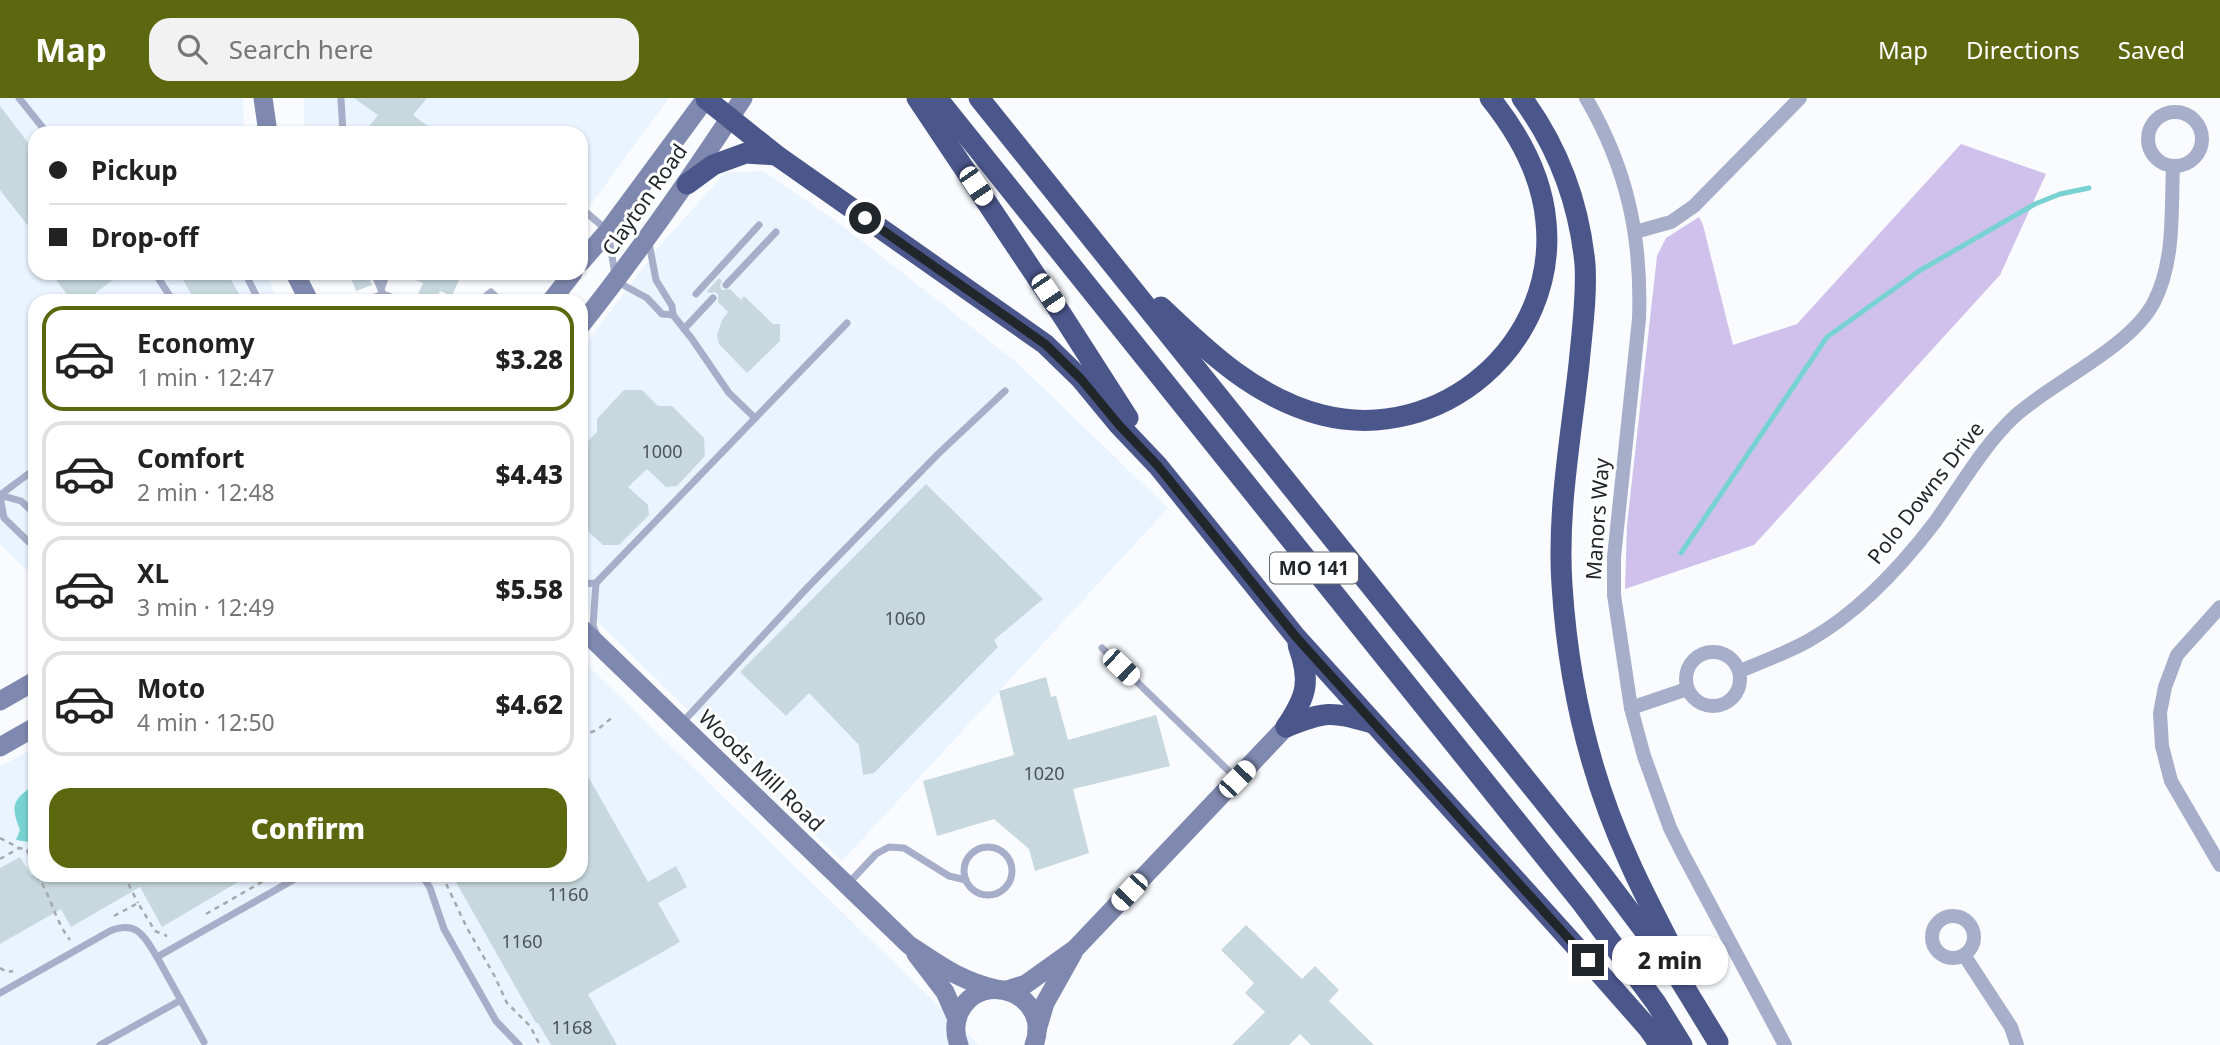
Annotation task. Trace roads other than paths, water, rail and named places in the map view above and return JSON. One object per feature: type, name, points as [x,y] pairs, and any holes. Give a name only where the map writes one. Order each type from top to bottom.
[{"type":"highway","points":[[917,98],[1062,315],[1158,466]]},
{"type":"highway","name":"MO 141","points":[[937,98],[1582,903],[1656,1003],[1682,1045]]},
{"type":"highway","name":"MO 141","points":[[979,98],[1598,869],[1674,970],[1719,1043]]},
{"type":"highway","points":[[1106,255],[1200,345],[1260,390],[1289,404],[1323,415],[1357,420],[1392,419],[1425,410],[1458,395],[1483,377],[1508,350],[1524,326],[1540,292],[1546,257],[1546,234],[1540,187],[1525,148],[1506,117],[1490,98]]},
{"type":"highway","points":[[1522,98],[1554,149],[1569,186],[1585,265],[1585,304],[1562,526],[1561,581],[1573,686],[1586,742],[1628,860],[1719,1043]]},
{"type":"highway","points":[[706,99],[776,155],[1045,344],[1081,379],[1158,466],[1296,637],[1588,960],[1660,1045]]},
{"type":"highway","points":[[687,184],[713,165],[746,153],[776,155]]},
{"type":"highway","points":[[1286,727],[1301,705],[1306,688],[1306,667],[1296,637]]},
{"type":"highway","points":[[1286,727],[1323,714],[1339,714],[1372,723]]},
{"type":"street","points":[[263,98],[267,126]]},
{"type":"street","points":[[274,98],[274,126]]},
{"type":"street","name":"Clayton Road","points":[[588,316],[687,184],[743,98]]},
{"type":"street","name":"Manors Way","points":[[1586,98],[1616,157],[1630,202],[1640,283],[1639,319],[1614,557],[1614,595],[1631,708],[1644,756],[1671,828],[1785,1045]]},
{"type":"street","points":[[1635,232],[1671,222],[1694,206],[1800,98]]},
{"type":"street","name":"Clayton Road","points":[[588,254],[706,99]]},
{"type":"street","name":"Polo Downs Drive","points":[[1740,671],[1806,642],[1849,614],[1873,593],[1920,541],[1981,453],[1998,434],[2037,398],[2127,337],[2153,304],[2165,273],[2169,251],[2173,167]]},
{"type":"street","points":[[556,294],[568,280]]},
{"type":"street","points":[[2220,607],[2177,655],[2165,687],[2160,713],[2162,746],[2171,781],[2220,865]]},
{"type":"street","name":"Woods Mill Road","points":[[588,635],[909,945],[945,992],[957,1019]]},
{"type":"street","points":[[1707,652],[1728,656],[1740,671],[1741,683],[1738,692],[1723,705],[1707,706],[1696,701],[1687,689],[1686,672],[1698,656],[1707,652]]},
{"type":"street","points":[[0,701],[28,685]]},
{"type":"street","points":[[1631,708],[1687,689]]},
{"type":"street","points":[[957,1043],[957,1019],[967,1001],[976,994],[1026,984],[1075,949],[1286,727]]},
{"type":"street","points":[[0,747],[28,731]]},
{"type":"street","name":"Woods Mill Road","points":[[909,945],[959,978],[1002,990]]},
{"type":"street","points":[[1036,1040],[1045,1003],[1075,949]]},
{"type":"street","points":[[1964,955],[2011,1027],[2017,1045]]},
{"type":"street","points":[[1002,990],[1025,1001],[1032,1009],[1036,1040]]},
{"type":"lane","points":[[19,98],[41,126]]},
{"type":"lane","points":[[341,99],[343,126]]},
{"type":"lane","points":[[588,214],[608,231],[616,281],[647,298],[662,314],[673,315]]},
{"type":"lane","points":[[696,294],[759,225]]},
{"type":"lane","points":[[726,285],[776,232]]},
{"type":"lane","points":[[649,237],[656,280],[671,306],[673,315],[729,393],[755,418]]},
{"type":"lane","points":[[377,280],[382,292],[386,294]]},
{"type":"lane","points":[[378,294],[382,292],[385,280]]},
{"type":"lane","points":[[684,329],[713,298]]},
{"type":"lane","points":[[603,649],[593,626],[596,583],[847,323]]},
{"type":"lane","points":[[681,724],[807,588],[938,454],[1005,391]]},
{"type":"lane","points":[[0,495],[28,474]]},
{"type":"lane","points":[[0,495],[21,501],[28,508]]},
{"type":"lane","points":[[0,495],[4,518],[28,541]]},
{"type":"lane","points":[[588,584],[596,583]]},
{"type":"lane","points":[[1102,648],[1237,779]]},
{"type":"lane","points":[[847,886],[876,854],[889,847],[904,848],[949,876],[966,880],[976,892],[990,895],[1009,882],[1009,860],[997,849],[981,848],[968,857],[965,864],[966,880]]},
{"type":"lane","points":[[157,957],[290,882]]},
{"type":"lane","points":[[426,882],[444,929],[496,1021],[519,1045]]},
{"type":"lane","points":[[0,993],[110,930],[123,926],[139,930],[204,1042]]},
{"type":"lane","points":[[100,1045],[181,1000]]},
{"type":"water","points":[[28,789],[28,842],[16,840],[20,830],[15,808],[22,794]]},
{"type":"waterway","points":[[1681,553],[1827,337],[1919,271],[2035,204],[2060,194],[2089,188]]}]
